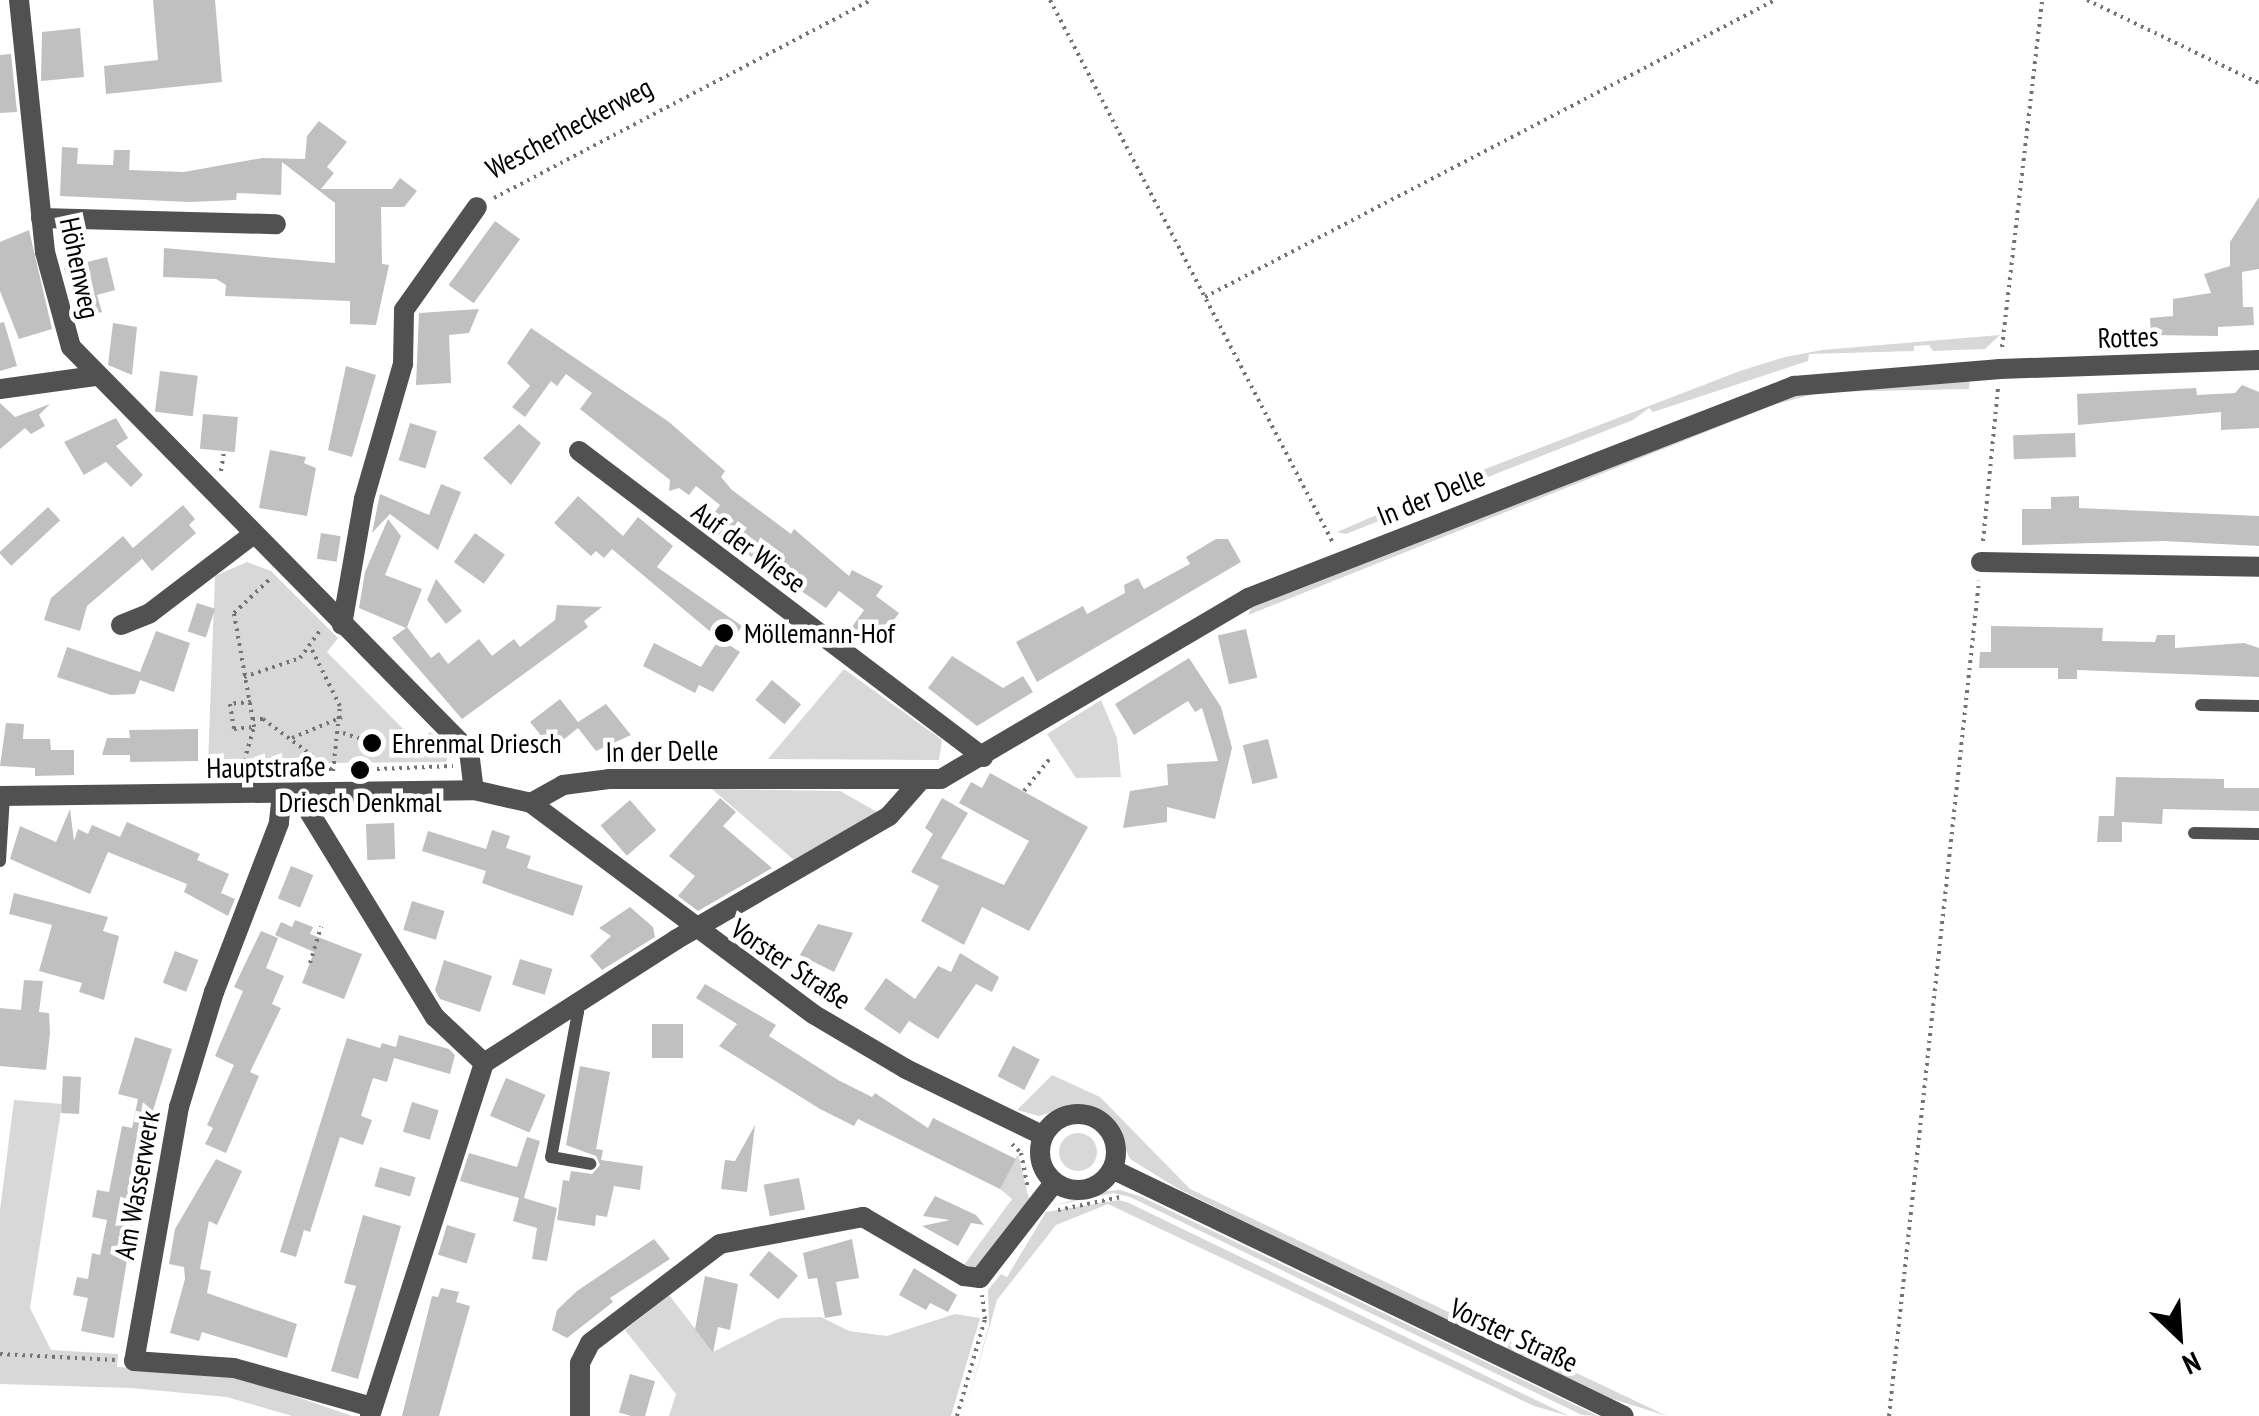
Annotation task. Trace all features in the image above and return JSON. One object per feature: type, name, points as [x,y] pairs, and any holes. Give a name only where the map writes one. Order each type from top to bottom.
[{"type":"street","name":"Höhenweg","points":[[19,0],[41,218],[63,329],[96,376],[468,751],[473,766]]},
{"type":"street","name":"Wescherheckerweg","points":[[335,618],[403,364],[404,310],[477,208]]},
{"type":"street","points":[[41,218],[276,224]]},
{"type":"street","name":"Rottes","points":[[2001,361],[2259,360]]},
{"type":"street","name":"In der Delle","points":[[532,803],[564,785],[608,779],[920,781],[955,774],[1200,622],[1337,552],[1772,392],[2001,361]]},
{"type":"street","points":[[0,389],[96,376]]},
{"type":"street","name":"Auf der Wiese","points":[[580,451],[984,757]]},
{"type":"street","points":[[121,625],[150,614],[251,536]]},
{"type":"street","points":[[1980,562],[2259,566]]},
{"type":"street","points":[[473,766],[474,790]]},
{"type":"street","points":[[134,1361],[234,1368],[371,1411],[484,1063],[694,929],[890,816],[920,781]]},
{"type":"street","name":"Hauptstraße","points":[[2,796],[474,790],[532,803]]},
{"type":"street","name":"Am Wasserwerk","points":[[134,1361],[179,1108],[214,992],[279,823],[282,793]]},
{"type":"street","points":[[309,793],[308,810],[435,1017],[484,1063]]},
{"type":"street","name":"Vorster Straße","points":[[532,803],[694,929],[876,1052],[1042,1135]]},
{"type":"street","points":[[1092,1115],[1113,1134],[1112,1169],[1080,1191],[1054,1183],[1040,1159],[1042,1135],[1064,1116],[1092,1115]]},
{"type":"street","name":"Vorster Straße","points":[[1112,1169],[1624,1416]]},
{"type":"street","points":[[580,1416],[580,1362],[590,1343],[730,1240],[864,1217],[964,1276],[980,1278],[1054,1183]]},
{"type":"lane","points":[[2201,705],[2259,706]]},
{"type":"lane","points":[[0,862],[2,796]]},
{"type":"lane","points":[[2194,833],[2259,834]]},
{"type":"lane","points":[[574,1005],[578,1012],[551,1158],[590,1164]]},
{"type":"path","name":"Wescherheckerweg","points":[[477,208],[871,0]]},
{"type":"path","points":[[1050,0],[1337,552]]},
{"type":"path","points":[[1205,296],[1776,0]]},
{"type":"path","points":[[1889,1416],[2042,0]]},
{"type":"path","points":[[2087,0],[2259,83]]},
{"type":"path","points":[[1337,552],[1352,536]]},
{"type":"path","points":[[1318,549],[1337,552]]},
{"type":"path","points":[[247,795],[240,757],[254,727],[234,612],[283,567]]},
{"type":"path","points":[[244,677],[290,664],[311,648],[335,618]]},
{"type":"path","points":[[311,648],[342,718],[333,771]]},
{"type":"path","points":[[251,702],[230,704],[234,729],[254,727]]},
{"type":"path","points":[[292,738],[342,718]]},
{"type":"path","points":[[253,719],[292,738],[333,771]]},
{"type":"path","points":[[341,732],[364,740]]},
{"type":"path","points":[[1024,791],[1051,757]]},
{"type":"path","points":[[360,770],[473,766]]},
{"type":"path","points":[[320,772],[346,770]]},
{"type":"path","points":[[310,963],[321,928]]},
{"type":"path","points":[[1006,1140],[1022,1153],[1028,1192],[1040,1204],[1054,1210],[1120,1197],[1138,1205]]},
{"type":"path","points":[[957,1416],[985,1319],[980,1278]]},
{"type":"path","points":[[0,1354],[134,1361]]},
{"type":"shaded area","points":[[2000,335],[1985,349],[1933,351],[1929,345],[1914,346],[1914,351],[1809,354],[1808,361],[1653,412],[1649,408],[1633,420],[1483,479],[1479,473],[1464,479],[1466,486],[1346,534],[1337,532],[1472,474],[1785,357],[1822,350]]},
{"type":"shaded area","points":[[1970,378],[1969,389],[1822,392],[1776,404],[1248,615],[1252,606],[1790,395]]},
{"type":"shaded area","points":[[247,562],[271,571],[338,638],[327,652],[418,744],[430,732],[450,750],[446,762],[208,764],[215,576]]},
{"type":"shaded area","points":[[844,669],[942,740],[939,760],[768,759]]},
{"type":"shaded area","points":[[1101,700],[1117,738],[1121,777],[1076,778],[1047,734]]},
{"type":"shaded area","points":[[712,789],[840,791],[879,813],[795,861]]},
{"type":"shaded area","points":[[1052,1075],[1100,1097],[1190,1189],[1667,1416],[1581,1389],[1177,1188],[1130,1159],[1114,1123],[1097,1109],[1076,1105],[1039,1116],[1017,1110]]},
{"type":"shaded area","points":[[14,1100],[62,1104],[30,1308],[51,1350],[118,1354],[117,1367],[222,1371],[352,1416],[292,1416],[227,1397],[131,1388],[0,1384],[0,1210]]},
{"type":"shaded area","points":[[1078,1133],[1091,1139],[1097,1152],[1091,1165],[1078,1171],[1065,1165],[1059,1152],[1065,1139]]},
{"type":"shaded area","points":[[1018,1154],[1030,1203],[976,1268],[964,1265],[1012,1199],[1000,1189]]},
{"type":"shaded area","points":[[1120,1190],[1142,1197],[1598,1416],[1582,1415],[1130,1197],[1113,1193],[1052,1206]]},
{"type":"shaded area","points":[[1119,1200],[1569,1416],[1534,1406],[1108,1204],[1056,1225],[997,1300],[964,1416],[989,1325],[988,1290],[1001,1274],[1007,1277],[1046,1212]]},
{"type":"shaded area","points":[[669,1295],[713,1352],[780,1318],[821,1317],[849,1331],[887,1336],[955,1314],[980,1318],[951,1416],[669,1416],[676,1394],[625,1330]]},
{"type":"building","points":[[153,0],[215,0],[222,82],[106,94],[104,66],[158,60]]},
{"type":"building","points":[[80,28],[84,77],[41,81],[42,32]]},
{"type":"building","points":[[11,54],[17,112],[0,113],[0,55]]},
{"type":"building","points":[[319,121],[347,142],[327,167],[334,173],[321,189],[392,189],[400,178],[417,191],[404,207],[381,207],[382,264],[389,265],[376,325],[350,324],[350,301],[225,296],[226,285],[216,279],[163,277],[164,248],[335,263],[335,203],[282,162],[281,195],[237,193],[236,200],[189,202],[60,196],[62,147],[78,148],[77,164],[113,165],[114,150],[130,150],[129,170],[184,172],[262,158],[305,159],[307,136]]},
{"type":"building","points":[[2259,197],[2259,269],[2242,272],[2243,307],[2253,307],[2254,325],[2218,327],[2218,336],[2151,335],[2150,318],[2173,316],[2173,299],[2211,293],[2204,274],[2230,266],[2230,242]]},
{"type":"building","points":[[495,221],[520,239],[474,303],[449,285]]},
{"type":"building","points":[[29,230],[52,329],[19,339],[0,291],[0,242]]},
{"type":"building","points":[[107,257],[115,290],[97,295],[102,312],[85,316],[64,268]]},
{"type":"building","points":[[479,309],[469,333],[449,335],[451,383],[416,385],[419,313]]},
{"type":"building","points":[[4,322],[17,366],[0,371],[0,323]]},
{"type":"building","points":[[113,323],[137,327],[132,375],[108,365]]},
{"type":"building","points":[[531,328],[669,422],[725,471],[721,477],[732,490],[791,534],[794,529],[849,576],[852,570],[883,586],[876,596],[899,613],[876,645],[852,627],[864,610],[839,591],[826,608],[717,533],[710,519],[720,505],[696,486],[689,495],[679,488],[669,491],[670,480],[580,409],[592,393],[566,374],[557,386],[551,381],[525,417],[512,407],[530,386],[507,363]]},
{"type":"building","points":[[346,366],[376,375],[352,457],[328,450]]},
{"type":"building","points":[[160,371],[198,376],[193,416],[155,412]]},
{"type":"building","points":[[2242,385],[2259,392],[2259,428],[2221,430],[2221,412],[2078,425],[2077,394],[2196,388],[2197,395],[2235,393]]},
{"type":"building","points":[[0,403],[15,417],[50,404],[39,415],[45,426],[31,434],[25,428],[0,449]]},
{"type":"building","points":[[203,414],[238,417],[235,452],[200,449]]},
{"type":"building","points":[[116,418],[128,438],[116,446],[143,475],[131,487],[106,462],[84,475],[64,442]]},
{"type":"building","points":[[410,423],[437,431],[425,468],[399,460]]},
{"type":"building","points":[[519,424],[541,443],[511,485],[483,458]]},
{"type":"building","points":[[2075,433],[2076,457],[2014,459],[2013,435]]},
{"type":"building","points":[[270,450],[306,457],[304,463],[316,468],[307,516],[259,508]]},
{"type":"building","points":[[441,484],[461,492],[438,550],[390,514],[372,533],[380,494],[429,515]]},
{"type":"building","points":[[578,496],[623,536],[638,517],[673,546],[653,572],[657,567],[742,626],[729,645],[740,652],[713,692],[699,685],[695,693],[643,666],[654,643],[701,667],[719,639],[612,549],[604,558],[596,551],[591,556],[554,523]]},
{"type":"building","points":[[2079,496],[2079,508],[2259,516],[2259,546],[2163,541],[2022,545],[2022,509],[2051,509],[2051,497]]},
{"type":"building","points":[[183,505],[195,519],[189,525],[196,533],[152,571],[135,550],[142,559],[87,606],[80,631],[44,620],[51,598],[123,536],[133,548]]},
{"type":"building","points":[[48,507],[60,520],[11,566],[0,552]]},
{"type":"building","points":[[388,519],[401,536],[385,575],[422,589],[407,627],[431,658],[439,652],[448,664],[479,639],[492,656],[514,639],[520,647],[555,620],[557,605],[602,607],[584,621],[588,627],[462,719],[392,638],[406,628],[359,608],[365,572]]},
{"type":"building","points":[[321,533],[341,536],[337,562],[317,559]]},
{"type":"building","points":[[475,533],[505,555],[484,584],[454,562]]},
{"type":"building","points":[[1216,539],[1228,539],[1241,562],[1037,682],[1016,642],[1083,606],[1087,614],[1125,593],[1124,585],[1138,578],[1144,589],[1190,564],[1186,557]]},
{"type":"building","points":[[436,579],[462,611],[446,624],[427,600]]},
{"type":"building","points":[[197,603],[215,609],[206,637],[188,632]]},
{"type":"building","points":[[1991,626],[2103,628],[2102,641],[2155,642],[2157,635],[2175,635],[2175,648],[2244,643],[2259,648],[2259,677],[2077,670],[2077,679],[2058,679],[2058,668],[1979,668],[1980,652],[1991,652]]},
{"type":"building","points":[[1246,629],[1257,678],[1229,684],[1218,636]]},
{"type":"building","points":[[156,631],[190,643],[174,692],[140,680],[135,694],[111,695],[57,677],[67,647],[140,672]]},
{"type":"building","points":[[952,656],[1003,688],[1023,676],[1033,692],[977,726],[928,688]]},
{"type":"building","points":[[1189,658],[1221,707],[1232,748],[1215,819],[1167,807],[1167,822],[1123,828],[1130,791],[1168,785],[1167,764],[1218,761],[1202,708],[1195,712],[1188,701],[1134,735],[1115,704]]},
{"type":"building","points":[[772,680],[801,704],[784,724],[755,700]]},
{"type":"building","points":[[560,699],[578,722],[606,704],[631,735],[596,751],[578,728],[552,749],[530,722]]},
{"type":"building","points":[[6,723],[24,724],[23,739],[50,739],[51,750],[74,750],[74,775],[35,776],[35,768],[0,766]]},
{"type":"building","points":[[198,729],[198,761],[130,762],[130,755],[102,755],[107,738],[130,738],[129,730]]},
{"type":"building","points":[[1268,739],[1278,778],[1252,784],[1243,745]]},
{"type":"building","points":[[990,773],[1088,827],[1029,931],[982,907],[964,945],[921,921],[939,886],[911,872],[933,834],[925,828],[942,798],[968,813],[941,858],[1004,885],[1029,841],[959,803],[971,782],[982,788]]},
{"type":"building","points":[[2116,777],[2224,779],[2224,788],[2259,788],[2259,811],[2163,809],[2162,824],[2122,822],[2122,842],[2097,842],[2099,816],[2114,816]]},
{"type":"building","points":[[720,798],[736,812],[723,826],[772,868],[698,911],[678,896],[695,876],[669,856]]},
{"type":"building","points":[[630,800],[656,830],[627,856],[601,826]]},
{"type":"building","points":[[70,809],[74,841],[78,829],[88,834],[92,825],[120,837],[127,822],[200,854],[197,860],[229,874],[221,893],[235,899],[228,916],[184,892],[187,884],[108,852],[90,894],[10,859],[20,826],[56,842]]},
{"type":"building","points":[[394,823],[395,859],[367,860],[366,824]]},
{"type":"building","points":[[492,830],[510,836],[506,848],[531,856],[527,868],[583,886],[573,916],[482,883],[486,871],[422,851],[428,831],[486,849]]},
{"type":"building","points":[[291,866],[313,875],[300,907],[278,898]]},
{"type":"building","points":[[14,893],[108,917],[103,931],[119,936],[104,1000],[79,992],[82,983],[39,971],[52,925],[9,914]]},
{"type":"building","points":[[412,901],[445,911],[436,940],[403,930]]},
{"type":"building","points":[[630,907],[653,927],[655,937],[602,970],[590,956],[611,936],[599,928]]},
{"type":"building","points":[[295,920],[313,927],[310,934],[362,954],[344,999],[302,983],[314,952],[275,935],[281,922],[292,927]]},
{"type":"building","points":[[818,924],[853,933],[834,972],[800,955]]},
{"type":"building","points":[[261,931],[278,938],[266,968],[284,976],[272,1004],[281,1008],[250,1072],[259,1076],[226,1153],[205,1144],[213,1128],[207,1125],[234,1065],[215,1056],[243,991],[234,987]]},
{"type":"building","points":[[175,951],[198,960],[186,992],[163,983]]},
{"type":"building","points":[[960,953],[999,977],[992,992],[976,984],[938,1039],[909,1021],[900,1034],[864,1009],[886,978],[915,999],[938,966],[951,972]]},
{"type":"building","points":[[520,959],[553,969],[545,995],[512,985]]},
{"type":"building","points":[[444,960],[492,976],[480,1012],[440,999],[435,990]]},
{"type":"building","points":[[24,980],[43,981],[39,1012],[49,1013],[50,1033],[46,1070],[0,1066],[0,1008],[21,1010]]},
{"type":"building","points":[[705,984],[776,1025],[769,1036],[838,1080],[872,1097],[875,1093],[928,1128],[933,1118],[1016,1159],[1000,1189],[858,1119],[854,1126],[820,1109],[719,1046],[737,1024],[696,998]]},
{"type":"building","points":[[652,1024],[683,1024],[683,1058],[652,1058]]},
{"type":"building","points":[[399,1035],[449,1049],[455,1055],[450,1074],[394,1058],[387,1082],[373,1078],[361,1116],[372,1120],[363,1145],[340,1137],[310,1232],[304,1230],[296,1257],[280,1252],[347,1038],[380,1048],[382,1043],[396,1047]]},
{"type":"building","points":[[135,1037],[172,1049],[151,1117],[114,1338],[81,1331],[88,1298],[73,1295],[77,1277],[88,1279],[92,1253],[100,1255],[107,1220],[92,1217],[97,1190],[109,1192],[122,1126],[132,1128],[138,1099],[118,1094]]},
{"type":"building","points":[[1013,1046],[1040,1060],[1024,1090],[998,1076]]},
{"type":"building","points":[[580,1066],[610,1072],[596,1149],[603,1150],[601,1160],[643,1166],[640,1190],[614,1186],[607,1217],[596,1215],[595,1226],[557,1220],[563,1180],[569,1181],[571,1171],[592,1174],[600,1165],[596,1156],[566,1145]]},
{"type":"building","points":[[63,1076],[81,1077],[79,1114],[61,1113]]},
{"type":"building","points":[[506,1078],[546,1095],[530,1133],[490,1116]]},
{"type":"building","points":[[412,1102],[439,1110],[430,1140],[403,1132]]},
{"type":"building","points":[[755,1125],[747,1192],[721,1189],[725,1160],[735,1161]]},
{"type":"building","points":[[527,1137],[540,1141],[524,1198],[557,1208],[547,1261],[532,1259],[537,1228],[513,1221],[519,1198],[460,1181],[469,1153],[517,1167]]},
{"type":"building","points":[[216,1159],[242,1171],[217,1225],[209,1221],[200,1269],[211,1271],[207,1293],[297,1324],[287,1358],[202,1332],[199,1341],[170,1333],[185,1279],[184,1267],[169,1264],[175,1229]]},
{"type":"building","points":[[380,1167],[416,1177],[410,1196],[374,1186]]},
{"type":"building","points":[[799,1178],[805,1209],[770,1216],[764,1185]]},
{"type":"building","points":[[935,1196],[976,1215],[984,1225],[971,1223],[958,1246],[922,1226],[950,1220],[923,1216]]},
{"type":"building","points":[[363,1215],[401,1226],[358,1379],[331,1371],[356,1286],[344,1283]]},
{"type":"building","points":[[447,1225],[476,1234],[467,1263],[438,1255]]},
{"type":"building","points":[[654,1239],[670,1259],[610,1298],[613,1302],[567,1338],[552,1330],[557,1310],[577,1291]]},
{"type":"building","points":[[852,1239],[859,1278],[836,1282],[842,1315],[825,1318],[817,1278],[808,1279],[803,1253]]},
{"type":"building","points":[[769,1251],[798,1275],[778,1299],[749,1275]]},
{"type":"building","points":[[914,1268],[957,1295],[948,1312],[930,1303],[926,1310],[899,1295]]},
{"type":"building","points":[[705,1276],[738,1284],[730,1330],[718,1327],[713,1353],[695,1329]]},
{"type":"building","points":[[441,1288],[459,1292],[456,1302],[470,1306],[439,1416],[402,1416],[432,1296],[438,1297]]},
{"type":"building","points":[[630,1374],[655,1381],[645,1416],[619,1412]]},
{"type":"place","name":"Möllemann-Hof","points":[[724,633]]},
{"type":"place","name":"Ehrenmal Driesch","points":[[372,743]]},
{"type":"place","name":"Driesch Denkmal","points":[[360,770]]}]
